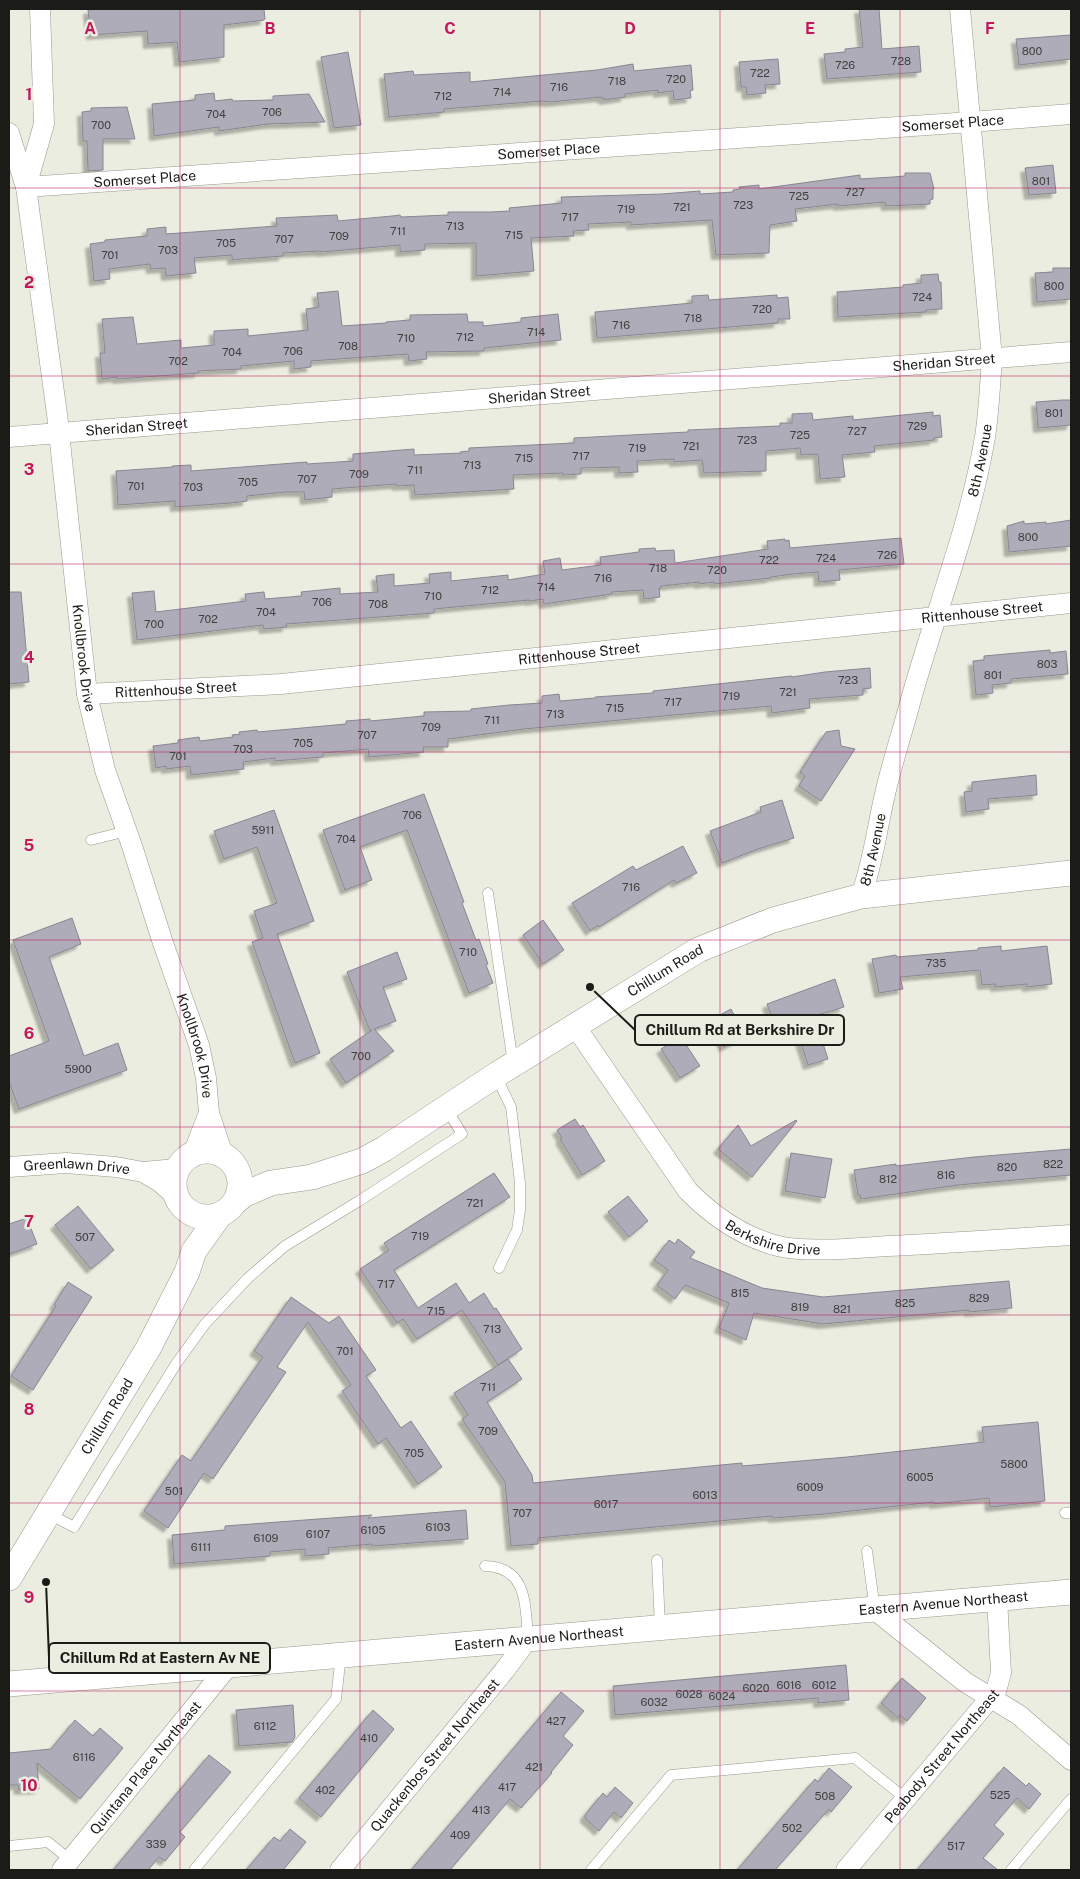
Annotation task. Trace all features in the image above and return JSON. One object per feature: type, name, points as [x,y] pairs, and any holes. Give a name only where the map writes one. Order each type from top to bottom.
[{"type":"street","name":"Knollbrook Drive","points":[[26,187],[44,124],[40,9]]},
{"type":"street","name":"8th Avenue","points":[[861,896],[867,881],[885,793],[919,671],[938,617],[973,491],[985,439],[989,410],[992,358],[960,9]]},
{"type":"street","name":"Somerset Place","points":[[26,187],[1071,114]]},
{"type":"street","name":"Knollbrook Drive","points":[[9,133],[26,187],[60,432],[87,694],[105,770],[127,831],[163,944],[199,1044],[206,1078],[209,1113],[230,1161]]},
{"type":"street","name":"Sheridan Street","points":[[9,437],[1071,352]]},
{"type":"street","name":"Rittenhouse Street","points":[[87,694],[280,684],[1071,603]]},
{"type":"street","name":"Chillum Road","points":[[9,1578],[149,1347],[187,1272],[194,1250],[227,1208],[245,1194],[271,1183],[312,1177],[362,1160],[698,950],[773,920],[861,896],[1071,873]]},
{"type":"street","name":"Berkshire Drive","points":[[576,1026],[688,1191],[705,1208],[721,1220],[755,1239],[780,1247],[809,1249],[1071,1235]]},
{"type":"street","name":"Knollbrook Drive","points":[[185,1161],[209,1113]]},
{"type":"street","points":[[204,1151],[214,1152],[230,1161],[240,1178],[240,1185],[227,1208],[208,1218],[196,1216],[181,1204],[174,1179],[185,1161],[204,1151]]},
{"type":"street","name":"Greenlawn Drive","points":[[143,1172],[185,1161]]},
{"type":"street","name":"Chillum Road","points":[[230,1161],[250,1177],[271,1183]]},
{"type":"street","name":"Greenlawn Drive","points":[[9,1168],[66,1163],[116,1167],[143,1172],[160,1182],[181,1204]]},
{"type":"street","name":"Chillum Road","points":[[181,1204],[191,1227],[191,1240],[194,1250]]},
{"type":"street","name":"Eastern Avenue Northeast","points":[[9,1684],[1071,1592]]},
{"type":"street","name":"Peabody Street Northeast","points":[[846,1870],[996,1691],[1001,1673],[997,1598]]},
{"type":"street","points":[[875,1610],[965,1682],[1019,1716],[1071,1760]]},
{"type":"street","name":"Quackenbos Street Northeast","points":[[340,1870],[528,1639]]},
{"type":"street","name":"Quintana Place Northeast","points":[[66,1865],[229,1665]]},
{"type":"lane","points":[[90,840],[127,831]]},
{"type":"lane","points":[[488,894],[505,1070],[520,1184],[520,1210],[517,1230],[499,1268]]},
{"type":"lane","points":[[48,1514],[74,1527],[176,1364],[205,1324],[248,1278],[285,1246],[359,1201],[462,1134],[446,1108]]},
{"type":"lane","points":[[867,1551],[875,1610]]},
{"type":"lane","points":[[657,1560],[660,1628]]},
{"type":"lane","points":[[485,1566],[504,1568],[515,1578],[520,1586],[525,1604],[528,1639]]},
{"type":"lane","points":[[194,1870],[336,1699],[341,1656]]},
{"type":"lane","points":[[591,1870],[672,1775],[855,1758],[906,1799]]},
{"type":"lane","points":[[1011,1870],[1071,1799]]},
{"type":"lane","points":[[9,1846],[48,1842],[66,1865]]},
{"type":"building","points":[[264,9],[265,20],[224,25],[224,57],[179,62],[177,42],[148,44],[147,31],[91,35],[88,10]]},
{"type":"building","points":[[859,9],[879,9],[882,49],[919,46],[921,72],[827,79],[824,54],[845,52],[845,49],[863,47]]},
{"type":"building","points":[[1071,35],[1071,59],[1019,65],[1016,39]]},
{"type":"building","points":[[348,52],[361,125],[334,128],[321,57]]},
{"type":"building","points":[[778,59],[780,84],[765,85],[766,93],[747,95],[746,87],[741,87],[739,62]]},
{"type":"building","points":[[633,64],[634,71],[691,65],[693,90],[690,91],[691,98],[674,100],[673,91],[658,93],[658,90],[625,94],[625,97],[604,100],[601,97],[550,102],[542,101],[444,109],[444,112],[389,117],[384,74],[413,71],[414,75],[470,72],[470,82],[597,70]]},
{"type":"building","points":[[214,93],[215,101],[232,99],[233,101],[273,100],[273,96],[309,94],[325,122],[268,124],[219,131],[219,127],[154,136],[152,104],[195,100],[195,95]]},
{"type":"building","points":[[127,107],[135,139],[103,139],[103,170],[88,171],[87,141],[83,141],[82,112],[91,111],[91,108]]},
{"type":"building","points":[[1053,165],[1056,193],[1029,195],[1025,168]]},
{"type":"building","points":[[905,173],[930,173],[934,189],[933,199],[930,200],[930,204],[886,206],[885,202],[838,206],[838,204],[795,209],[797,221],[770,225],[769,253],[716,255],[712,220],[631,225],[631,222],[588,224],[589,230],[573,231],[574,236],[531,238],[534,271],[476,276],[476,243],[425,244],[425,250],[400,252],[400,245],[321,252],[283,253],[283,256],[232,260],[232,255],[194,258],[196,273],[166,276],[165,268],[151,269],[150,264],[109,269],[110,279],[94,281],[90,244],[105,242],[105,240],[147,236],[147,229],[166,227],[166,234],[277,226],[276,218],[337,215],[338,221],[400,215],[401,217],[448,215],[448,212],[510,211],[509,208],[562,203],[561,197],[700,191],[700,194],[733,192],[733,190],[740,189],[739,187],[759,185],[759,189],[860,175],[860,179],[905,176]]},
{"type":"building","points":[[1053,268],[1071,268],[1071,299],[1037,302],[1035,273],[1053,272]]},
{"type":"building","points":[[938,274],[939,282],[941,282],[942,309],[926,310],[926,312],[838,317],[837,292],[903,287],[903,285],[921,283],[921,275]]},
{"type":"building","points":[[338,291],[342,326],[410,320],[410,315],[467,314],[468,322],[483,322],[483,326],[521,322],[521,318],[558,314],[561,340],[484,348],[484,351],[426,352],[427,359],[409,361],[408,354],[311,361],[311,367],[294,369],[294,361],[241,366],[241,369],[198,371],[199,373],[102,379],[100,353],[105,353],[102,319],[133,317],[137,344],[181,340],[181,348],[214,345],[214,331],[248,329],[248,336],[308,330],[306,309],[319,307],[317,293]]},
{"type":"building","points":[[708,295],[709,300],[777,295],[777,298],[788,297],[790,319],[778,319],[778,323],[597,338],[595,312],[692,303],[692,296]]},
{"type":"building","points":[[1071,400],[1071,425],[1038,428],[1036,402]]},
{"type":"building","points":[[933,412],[933,416],[940,415],[942,437],[934,438],[934,440],[874,446],[875,452],[842,455],[845,477],[820,479],[818,454],[801,455],[800,448],[766,451],[766,471],[704,473],[702,460],[674,462],[674,459],[637,461],[638,472],[619,473],[619,467],[581,468],[581,474],[513,475],[514,489],[415,495],[414,485],[397,486],[396,484],[332,489],[332,497],[305,500],[304,492],[285,492],[247,496],[247,501],[231,503],[175,507],[175,501],[118,505],[116,471],[191,465],[191,471],[307,462],[307,464],[353,461],[353,454],[414,449],[414,455],[461,453],[469,451],[469,448],[574,443],[574,438],[780,426],[780,423],[792,423],[792,414],[812,413],[813,420],[853,416],[853,420]]},
{"type":"building","points":[[1071,520],[1071,546],[1009,552],[1007,526],[1024,521],[1024,524],[1046,522],[1046,524]]},
{"type":"building","points":[[901,538],[904,564],[839,570],[840,580],[819,582],[818,572],[714,584],[714,582],[699,584],[699,582],[661,586],[659,588],[660,597],[644,599],[643,590],[612,592],[612,594],[544,604],[543,599],[529,600],[434,609],[434,613],[286,624],[287,627],[264,629],[263,625],[137,640],[132,593],[154,591],[156,612],[246,601],[245,594],[264,592],[265,599],[302,596],[301,592],[340,588],[340,594],[378,592],[376,576],[394,574],[394,586],[430,583],[429,574],[451,572],[451,581],[508,575],[508,580],[545,574],[543,561],[560,558],[562,570],[601,565],[600,557],[639,552],[639,549],[655,548],[656,551],[674,550],[675,563],[768,549],[767,541],[785,539],[785,541],[789,540],[790,548]]},
{"type":"building","points":[[9,592],[21,592],[29,682],[9,684]]},
{"type":"building","points":[[1050,650],[1050,653],[1066,651],[1068,674],[1011,679],[1011,683],[992,685],[993,693],[976,695],[973,661],[984,660],[984,656]]},
{"type":"building","points":[[870,668],[871,688],[863,689],[863,695],[809,699],[810,708],[772,713],[771,706],[524,729],[448,739],[448,747],[423,747],[424,752],[369,757],[368,749],[323,753],[323,757],[275,761],[275,758],[243,762],[244,769],[191,775],[190,766],[166,769],[166,766],[156,768],[153,746],[178,743],[178,740],[199,737],[200,741],[233,737],[232,735],[240,734],[239,732],[257,730],[258,732],[346,724],[346,721],[370,719],[370,721],[424,716],[424,712],[471,711],[471,709],[542,703],[542,696],[559,694],[560,701],[653,693],[653,691]]},
{"type":"building","points":[[839,730],[841,746],[855,749],[821,801],[799,786],[805,776],[800,772],[826,732]]},
{"type":"building","points":[[1036,775],[1037,795],[988,799],[989,809],[966,812],[964,792],[972,791],[972,782]]},
{"type":"building","points":[[424,794],[476,940],[479,939],[493,983],[469,993],[407,830],[360,847],[372,880],[345,890],[323,830]]},
{"type":"building","points":[[782,800],[794,838],[722,863],[710,831],[761,812],[760,807]]},
{"type":"building","points":[[274,810],[314,921],[277,934],[320,1053],[295,1063],[252,942],[263,938],[254,911],[277,903],[257,847],[224,859],[214,831]]},
{"type":"building","points":[[683,846],[697,873],[676,883],[674,880],[590,931],[572,903],[633,866],[636,870]]},
{"type":"building","points":[[72,918],[81,944],[49,957],[84,1056],[118,1043],[127,1070],[19,1109],[9,1082],[9,1056],[49,1041],[13,940]]},
{"type":"building","points":[[543,920],[564,950],[543,964],[523,935]]},
{"type":"building","points":[[1001,946],[1001,951],[1047,946],[1052,984],[1027,987],[1027,984],[995,987],[995,984],[982,985],[980,970],[900,977],[903,989],[879,993],[872,959],[896,955],[897,957],[978,950],[978,948]]},
{"type":"building","points":[[397,952],[407,979],[383,987],[396,1021],[374,1029],[394,1051],[346,1083],[330,1059],[372,1030],[370,1031],[347,972]]},
{"type":"building","points":[[835,979],[844,1007],[814,1016],[828,1059],[808,1065],[796,1028],[778,1035],[767,1004]]},
{"type":"building","points":[[731,1009],[745,1036],[724,1047],[711,1020]]},
{"type":"building","points":[[681,1037],[700,1066],[680,1078],[661,1049]]},
{"type":"building","points":[[575,1119],[580,1127],[583,1125],[605,1161],[582,1175],[560,1139],[562,1138],[557,1130]]},
{"type":"building","points":[[796,1120],[752,1177],[718,1149],[738,1125],[751,1146]]},
{"type":"building","points":[[1071,1149],[1071,1175],[958,1185],[861,1199],[860,1195],[858,1195],[854,1170],[896,1164],[896,1166]]},
{"type":"building","points":[[791,1153],[832,1159],[825,1198],[785,1191]]},
{"type":"building","points":[[494,1173],[510,1197],[394,1270],[418,1308],[456,1283],[469,1303],[484,1293],[494,1309],[496,1308],[522,1349],[498,1365],[462,1310],[417,1339],[403,1319],[397,1323],[360,1269],[389,1250],[384,1243]]},
{"type":"building","points":[[628,1196],[648,1221],[629,1237],[608,1212]]},
{"type":"building","points":[[78,1206],[114,1250],[91,1269],[55,1225]]},
{"type":"building","points":[[27,1218],[37,1244],[9,1254],[9,1224]]},
{"type":"building","points":[[678,1239],[695,1252],[690,1258],[762,1288],[823,1297],[1009,1281],[1012,1308],[969,1312],[969,1310],[823,1324],[754,1313],[746,1340],[719,1328],[729,1303],[685,1285],[675,1299],[657,1285],[668,1270],[654,1260],[669,1240],[675,1244]]},
{"type":"building","points":[[68,1282],[92,1297],[33,1390],[11,1376],[56,1306],[54,1305]]},
{"type":"building","points":[[291,1297],[329,1323],[339,1316],[376,1370],[366,1376],[401,1428],[411,1421],[442,1467],[418,1484],[386,1438],[378,1444],[342,1391],[351,1385],[308,1322],[277,1367],[286,1372],[213,1479],[204,1473],[168,1528],[144,1511],[182,1455],[191,1461],[263,1357],[254,1351]]},
{"type":"building","points":[[508,1359],[522,1379],[487,1402],[532,1475],[533,1483],[742,1463],[742,1466],[847,1457],[984,1442],[982,1427],[1038,1422],[1045,1501],[990,1507],[989,1498],[934,1504],[934,1502],[824,1514],[773,1518],[772,1516],[538,1538],[538,1544],[511,1546],[505,1482],[462,1419],[468,1415],[454,1393]]},
{"type":"building","points":[[466,1510],[468,1539],[328,1548],[329,1554],[305,1556],[305,1549],[270,1552],[270,1556],[174,1564],[172,1535],[225,1530],[225,1526]]},
{"type":"building","points":[[846,1665],[849,1700],[818,1703],[818,1698],[615,1715],[613,1686]]},
{"type":"building","points":[[902,1678],[926,1698],[907,1721],[900,1715],[898,1718],[881,1703]]},
{"type":"building","points":[[561,1692],[584,1711],[563,1736],[573,1745],[552,1773],[521,1808],[510,1799],[450,1870],[411,1870]]},
{"type":"building","points":[[293,1705],[295,1737],[292,1742],[239,1746],[236,1710]]},
{"type":"building","points":[[373,1710],[394,1729],[321,1817],[299,1798]]},
{"type":"building","points":[[75,1720],[93,1736],[100,1728],[123,1748],[80,1799],[37,1763],[39,1789],[19,1790],[18,1785],[9,1785],[9,1753],[51,1749]]},
{"type":"building","points":[[209,1755],[231,1772],[180,1832],[185,1837],[165,1861],[159,1857],[148,1870],[113,1870]]},
{"type":"building","points":[[1004,1767],[1026,1786],[1029,1783],[1041,1794],[1029,1809],[1017,1798],[994,1825],[1004,1834],[983,1858],[998,1870],[917,1870]]},
{"type":"building","points":[[829,1768],[852,1787],[831,1812],[829,1809],[775,1870],[737,1870],[815,1779],[818,1782]]},
{"type":"building","points":[[615,1787],[633,1803],[621,1818],[614,1812],[599,1831],[585,1818],[585,1815],[603,1793],[607,1797]]},
{"type":"building","points":[[290,1829],[306,1842],[283,1870],[246,1870],[274,1837],[280,1841]]},
{"type":"place","name":"Chillum Rd at Berkshire Dr","points":[[590,987]]},
{"type":"place","name":"Chillum Rd at Eastern Av NE","points":[[46,1582]]}]
